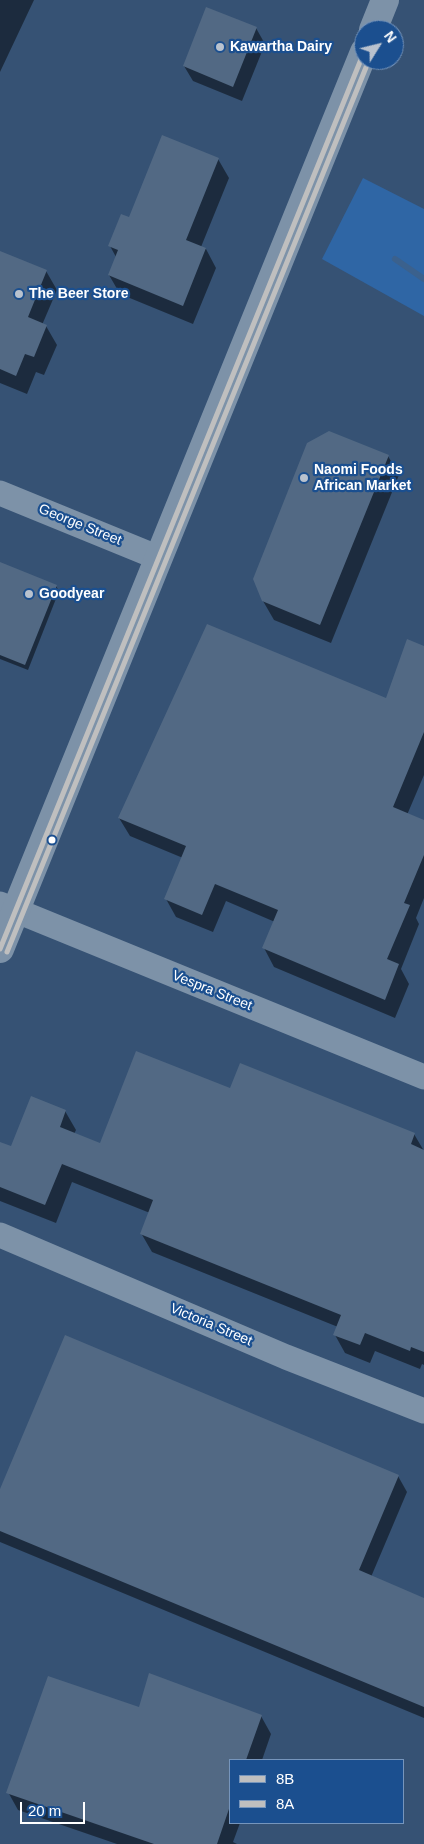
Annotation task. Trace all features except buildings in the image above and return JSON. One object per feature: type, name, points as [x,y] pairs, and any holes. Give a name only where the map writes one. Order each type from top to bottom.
[{"type":"street","points":[[377,20],[385,0]]},
{"type":"street","points":[[0,948],[8,907],[159,558],[357,70]]},
{"type":"street","name":"George Street","points":[[0,494],[159,558]]},
{"type":"street","name":"Vespra Street","points":[[8,907],[424,1077]]},
{"type":"street","name":"Victoria Street","points":[[0,1235],[286,1357],[424,1411]]},
{"type":"shaded area","points":[[363,178],[424,209],[424,316],[322,259]]},
{"type":"waterway","points":[[395,259],[424,279]]},
{"type":"transit line","name":"8B","points":[[0,949],[357,70]]},
{"type":"transit line","name":"8A","points":[[7,952],[365,70]]},
{"type":"place","name":"Kawartha Dairy","points":[[220,47]]},
{"type":"place","name":"The Beer Store","points":[[19,294]]},
{"type":"place","name":"Naomi Foods African Market","points":[[304,478]]},
{"type":"place","name":"Goodyear","points":[[29,594]]}]
